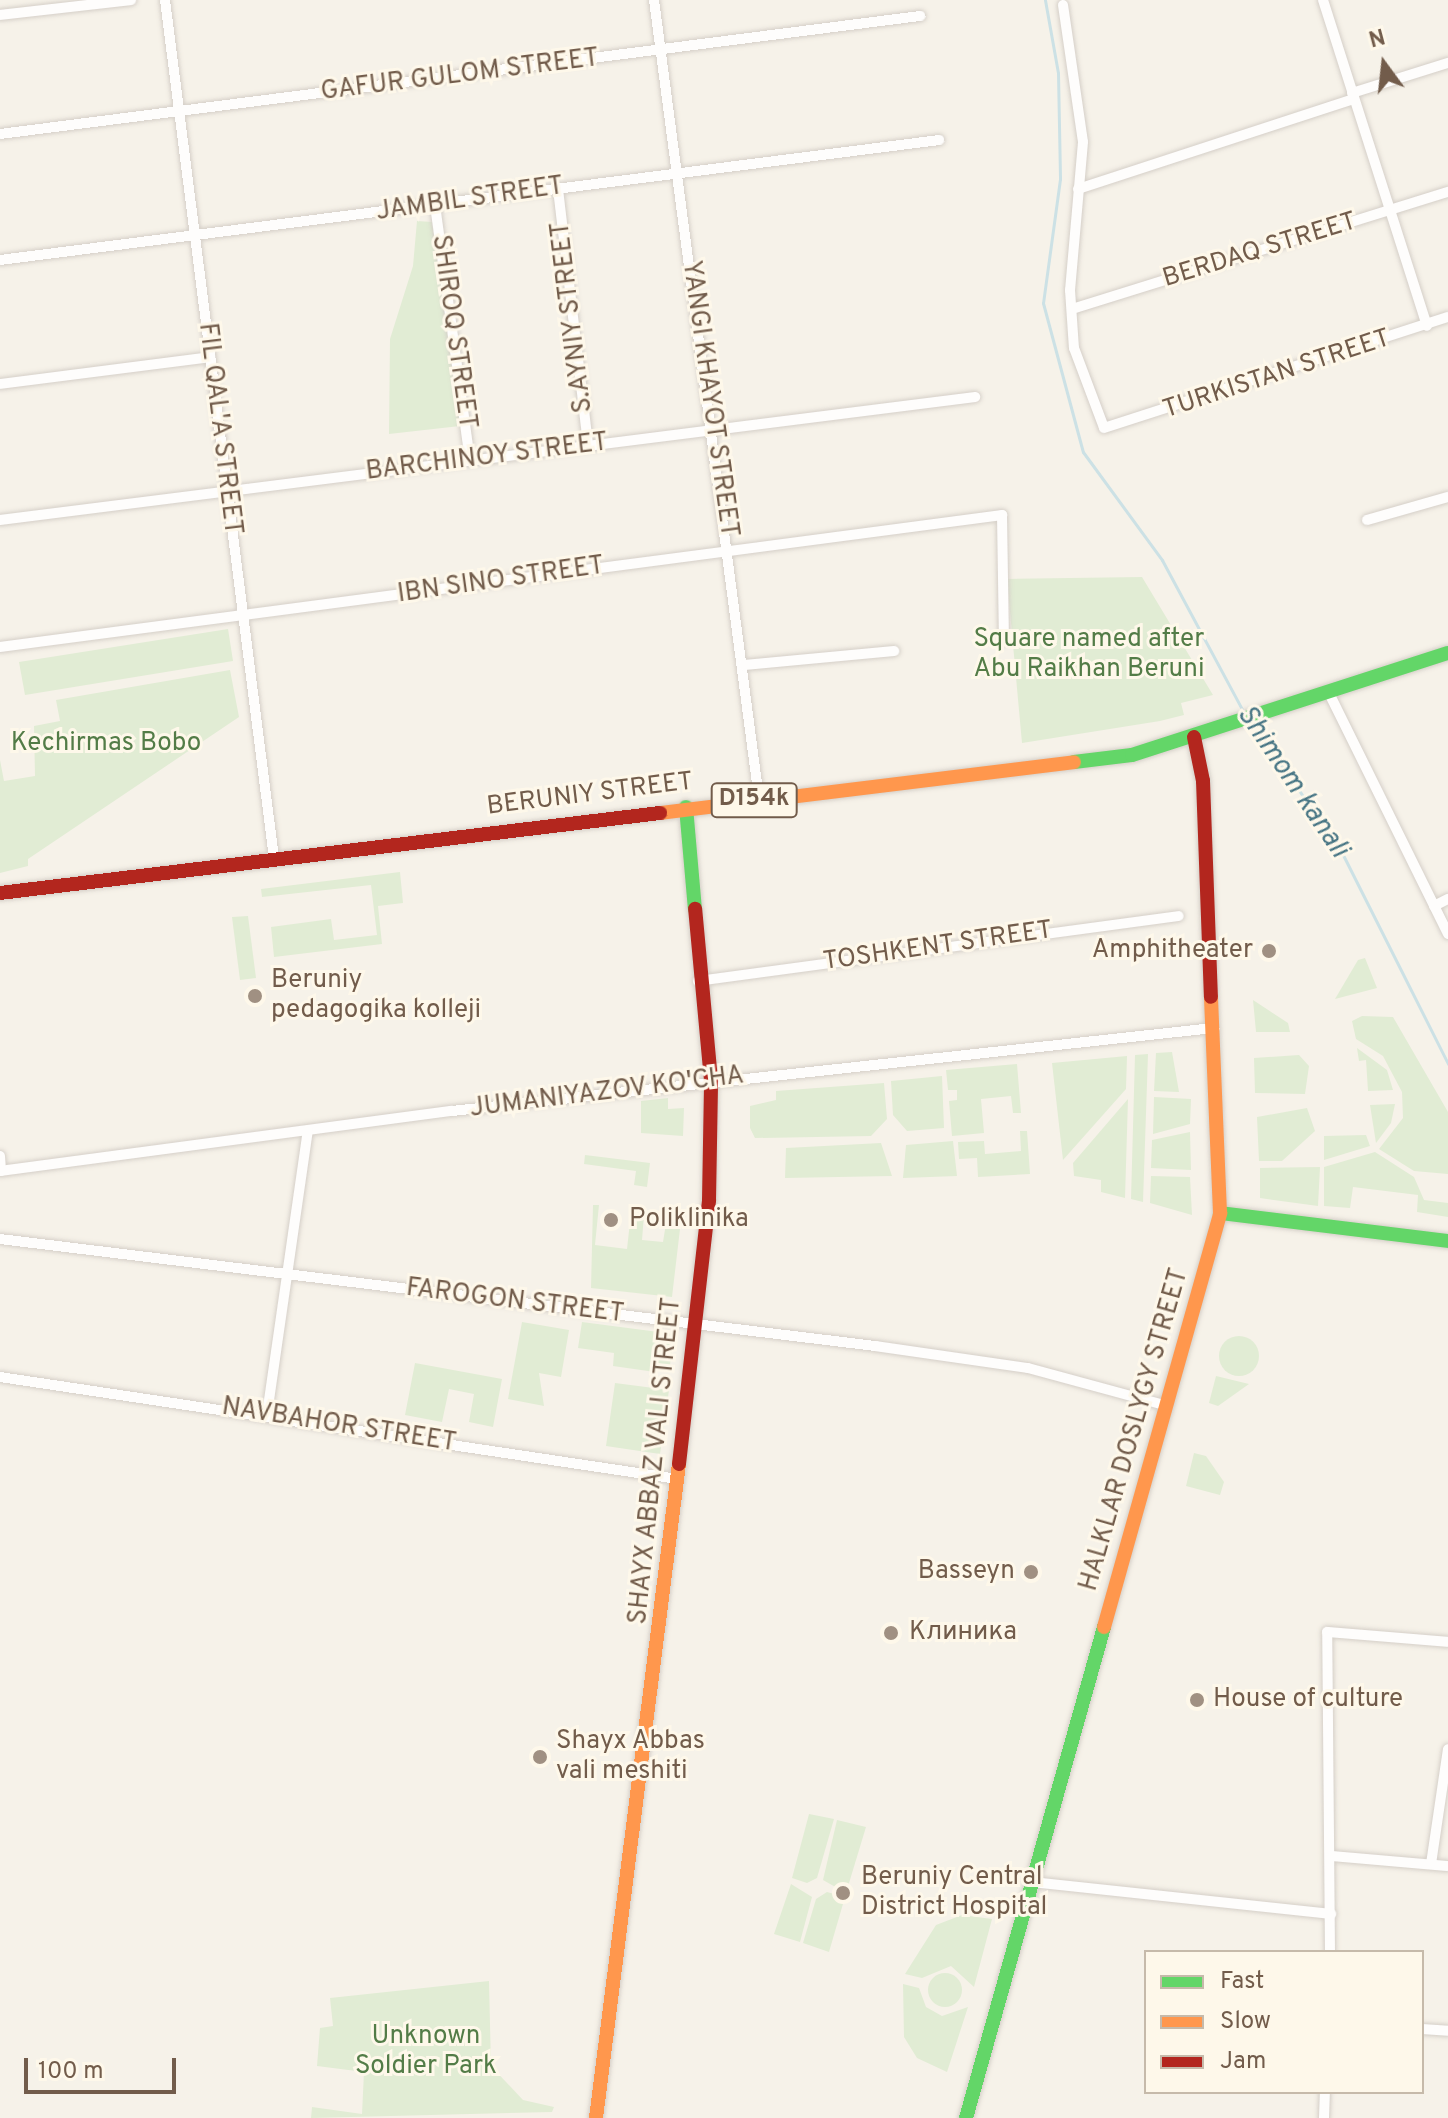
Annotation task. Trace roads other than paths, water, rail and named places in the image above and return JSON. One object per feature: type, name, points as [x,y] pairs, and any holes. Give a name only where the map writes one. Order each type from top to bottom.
[{"type":"street","points":[[0,15],[131,0]]},
{"type":"street","name":"FIL QAL'A STREET","points":[[165,0],[274,858]]},
{"type":"street","name":"YANGI KHAYOT STREET","points":[[654,0],[679,171],[709,430],[730,551],[759,799]]},
{"type":"street","points":[[1323,0],[1427,326]]},
{"type":"street","points":[[1063,5],[1083,142],[1072,309]]},
{"type":"street","name":"GAFUR GULOM STREET","points":[[0,134],[920,16]]},
{"type":"street","points":[[1078,189],[1448,63]]},
{"type":"street","name":"JAMBIL STREET","points":[[0,260],[939,140]]},
{"type":"street","name":"S.AYNIY STREET","points":[[558,189],[588,445]]},
{"type":"street","name":"BERDAQ STREET","points":[[1072,309],[1448,192]]},
{"type":"street","name":"SHIROQ STREET","points":[[435,205],[470,459]]},
{"type":"street","name":"TURKISTAN STREET","points":[[1072,309],[1074,348],[1104,428],[1448,317]]},
{"type":"street","points":[[0,384],[210,357]]},
{"type":"street","name":"BARCHINOY STREET","points":[[0,520],[975,397]]},
{"type":"street","points":[[1367,520],[1448,497]]},
{"type":"street","name":"IBN SINO STREET","points":[[0,647],[1002,515],[1004,640]]},
{"type":"street","points":[[744,665],[894,651]]},
{"type":"street","name":"D154k","points":[[1328,691],[1446,659]]},
{"type":"street","points":[[1328,691],[1448,934]]},
{"type":"street","name":"BERUNIY STREET","points":[[0,893],[1132,755],[1328,691]]},
{"type":"street","name":"HALKLAR DOSLYGY STREET","points":[[966,2118],[1220,1213],[1203,781],[1194,737]]},
{"type":"street","name":"SHAYX ABBAZ VALI STREET","points":[[596,2118],[697,1325],[711,1080],[698,981],[686,807]]},
{"type":"street","points":[[1434,906],[1448,899]]},
{"type":"street","name":"TOSHKENT STREET","points":[[698,981],[1179,916]]},
{"type":"street","name":"JUMANIYAZOV KO'CHA","points":[[1,1171],[711,1080],[1214,1028]]},
{"type":"street","points":[[267,1414],[308,1131]]},
{"type":"street","points":[[0,1156],[1,1171]]},
{"type":"street","points":[[1220,1213],[1448,1241]]},
{"type":"street","name":"FAROGON STREET","points":[[0,1239],[1028,1368],[1168,1406]]},
{"type":"street","name":"NAVBAHOR STREET","points":[[0,1377],[267,1414],[678,1479]]},
{"type":"street","points":[[1330,1950],[1331,1783],[1327,1632],[1448,1642]]},
{"type":"street","points":[[1431,1864],[1448,1751]]},
{"type":"street","points":[[1331,1856],[1448,1866]]},
{"type":"street","points":[[1032,1882],[1331,1914]]},
{"type":"street","points":[[1424,2029],[1448,2031]]},
{"type":"street","points":[[1324,2118],[1325,2094]]},
{"type":"waterway","name":"Shimom kanali","points":[[1045,0],[1058,73],[1060,179],[1043,303],[1083,452],[1162,560],[1244,713]]},
{"type":"waterway","name":"Shimom kanali","points":[[1250,722],[1338,845],[1448,1064]]},
{"type":"place","name":"Amphitheater","points":[[1269,951]]},
{"type":"place","name":"Beruniy pedagogika kolleji","points":[[255,996]]},
{"type":"place","name":"Poliklinika","points":[[611,1220]]},
{"type":"place","name":"Basseyn","points":[[1031,1572]]},
{"type":"place","name":"Клиника","points":[[891,1633]]},
{"type":"place","name":"House of culture","points":[[1197,1700]]},
{"type":"place","name":"Shayx Abbas vali meshiti","points":[[540,1757]]},
{"type":"place","name":"Beruniy Central District Hospital","points":[[843,1893]]},
{"type":"park label","name":"Square named after Abu Raikhan Beruni","points":[[1089,655]]},
{"type":"park label","name":"Kechirmas Bobo","points":[[106,744]]},
{"type":"park label","name":"Unknown Soldier Park","points":[[426,2052]]}]
